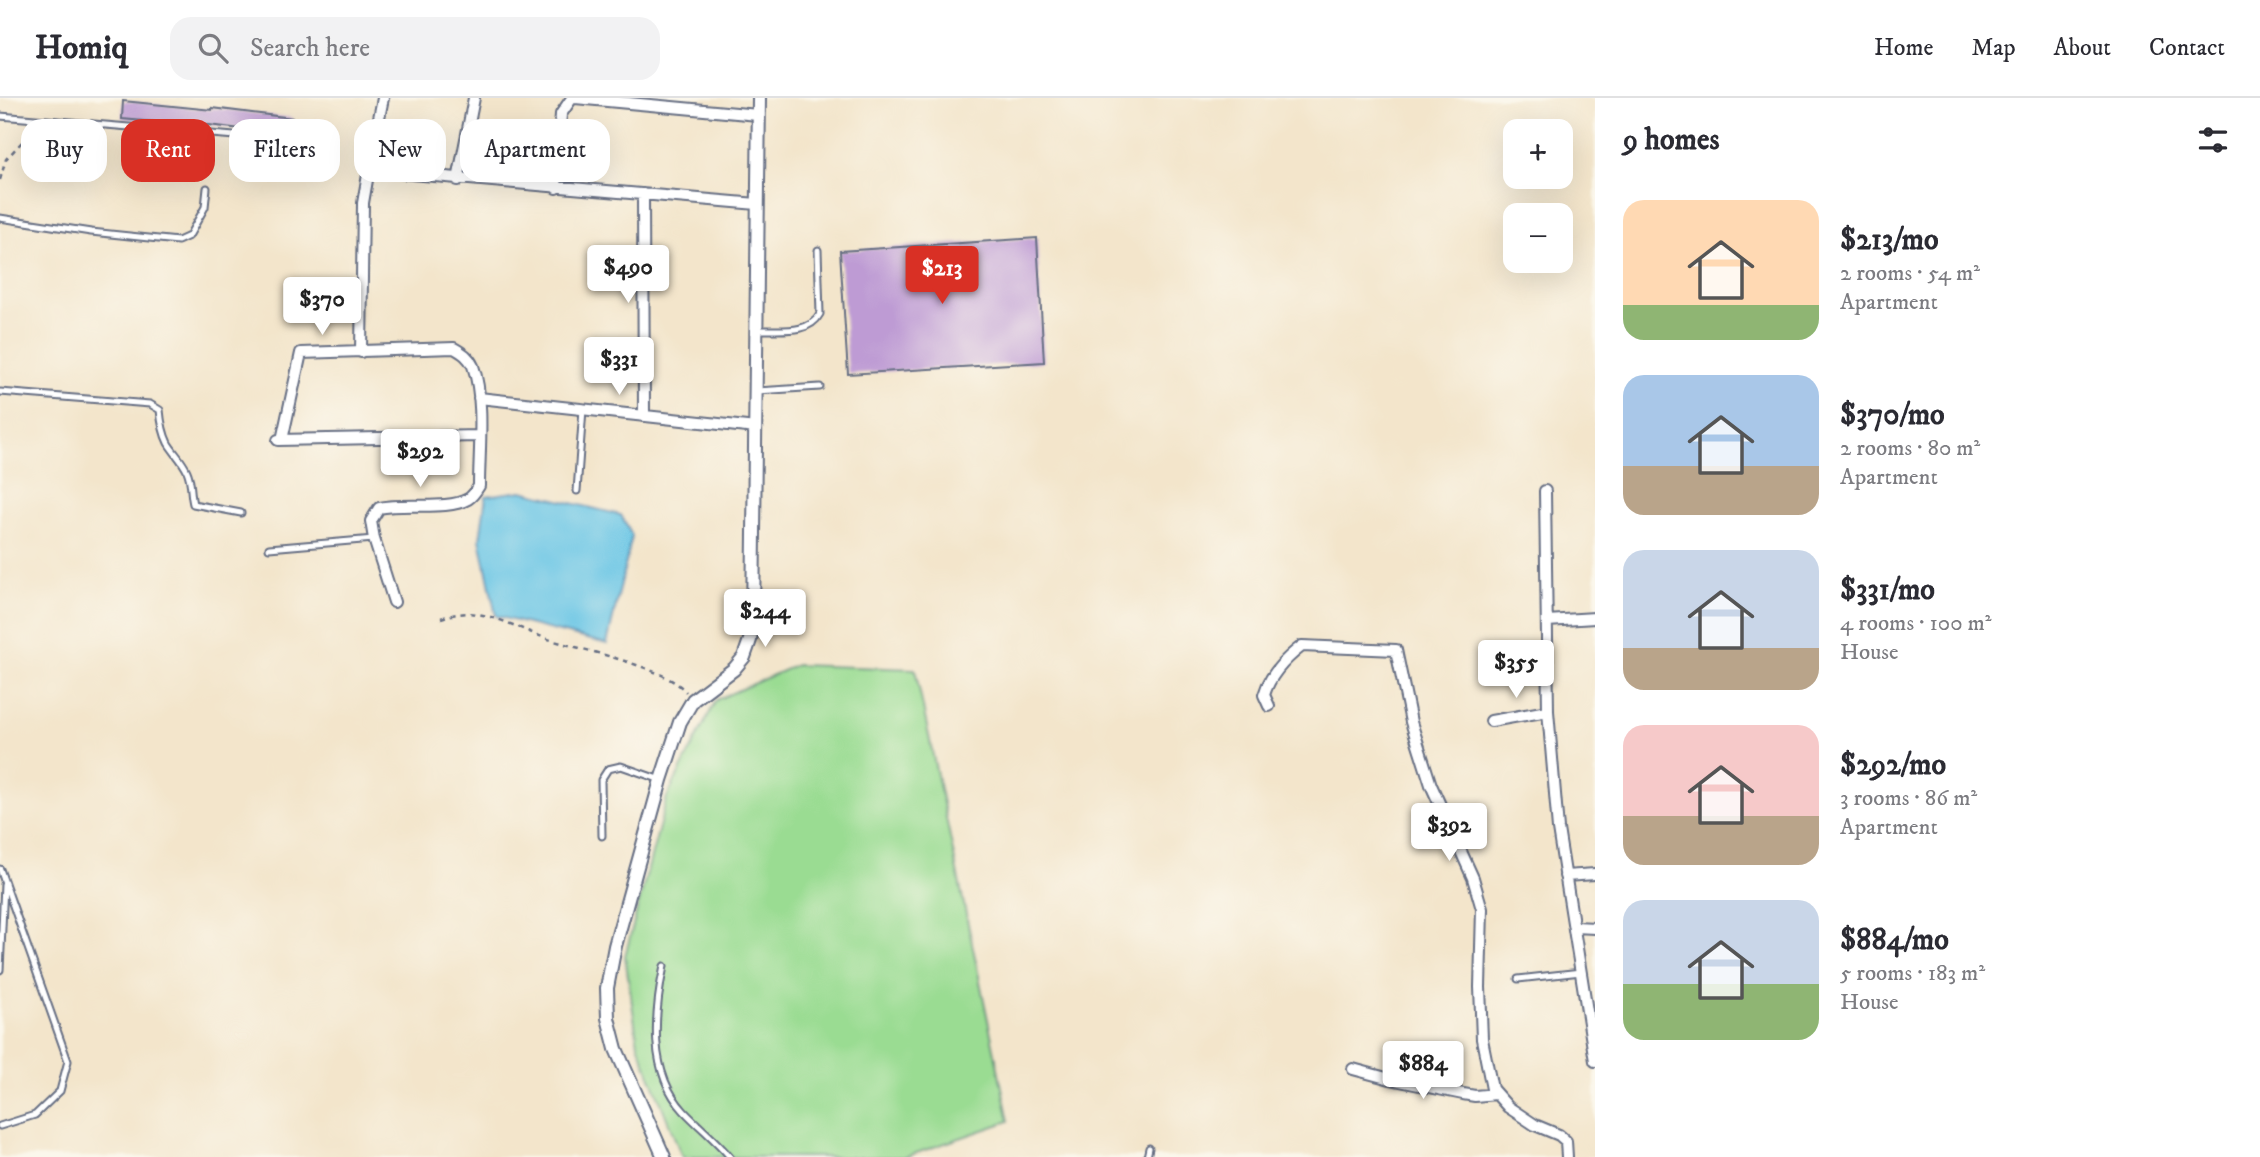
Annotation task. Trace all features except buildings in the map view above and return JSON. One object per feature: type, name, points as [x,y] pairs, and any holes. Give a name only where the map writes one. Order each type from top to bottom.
[{"type":"street","points":[[379,119],[383,98]]},
{"type":"street","points":[[458,180],[474,98]]},
{"type":"street","points":[[555,188],[561,114],[573,98],[758,115]]},
{"type":"street","points":[[664,1157],[617,1049],[608,1018],[607,988],[615,946],[680,722],[693,700],[734,669],[744,657],[750,640],[757,391],[759,98]]},
{"type":"street","points":[[446,179],[757,204]]},
{"type":"street","points":[[361,352],[363,203],[367,182]]},
{"type":"street","points":[[643,194],[644,416]]},
{"type":"street","points":[[394,602],[371,521],[379,508],[392,505],[456,504],[471,497],[479,486],[479,436],[479,398],[473,366],[466,354],[454,348],[301,353],[280,440],[479,436]]},
{"type":"street","points":[[479,398],[756,428]]},
{"type":"street","points":[[1545,491],[1548,711],[1558,829],[1595,1061]]},
{"type":"street","points":[[1547,621],[1595,618]]},
{"type":"street","points":[[1269,706],[1264,695],[1268,683],[1286,659],[1302,646],[1396,650],[1411,722],[1431,785],[1473,878],[1482,909],[1482,1039],[1492,1089],[1507,1107],[1566,1141],[1567,1157]]},
{"type":"street","points":[[1491,721],[1548,711]]},
{"type":"street","points":[[1565,876],[1595,874]]},
{"type":"street","points":[[1575,927],[1595,928]]},
{"type":"street","points":[[1353,1069],[1463,1094],[1496,1094]]},
{"type":"lane","points":[[0,116],[43,119]]},
{"type":"lane","points":[[107,125],[229,135]]},
{"type":"lane","points":[[0,218],[91,232],[178,241],[189,236],[205,207],[207,188]]},
{"type":"lane","points":[[757,330],[806,328],[815,323],[820,314],[818,250]]},
{"type":"lane","points":[[757,391],[820,387]]},
{"type":"lane","points":[[0,392],[150,404],[160,410],[168,442],[187,470],[191,480],[193,504],[241,513]]},
{"type":"lane","points":[[577,491],[583,409]]},
{"type":"lane","points":[[269,548],[374,539]]},
{"type":"lane","points":[[602,836],[601,780],[608,769],[621,766],[661,780]]},
{"type":"lane","points":[[0,869],[68,1061],[60,1091],[52,1099],[35,1115],[0,1126]]},
{"type":"lane","points":[[0,970],[4,881]]},
{"type":"lane","points":[[664,966],[656,1028],[662,1076],[683,1110],[730,1157]]},
{"type":"lane","points":[[1518,979],[1582,972]]},
{"type":"lane","points":[[1147,1157],[1149,1148]]},
{"type":"path","points":[[0,180],[6,159],[21,143]]},
{"type":"path","points":[[441,618],[458,613],[491,617],[545,638],[660,673],[680,684],[693,700]]},
{"type":"green space","points":[[796,665],[915,669],[1009,1121],[905,1157],[682,1157],[638,1044],[625,956],[667,797],[716,700]]},
{"type":"water","points":[[522,491],[621,515],[632,536],[607,644],[496,616],[480,539],[486,496]]}]
